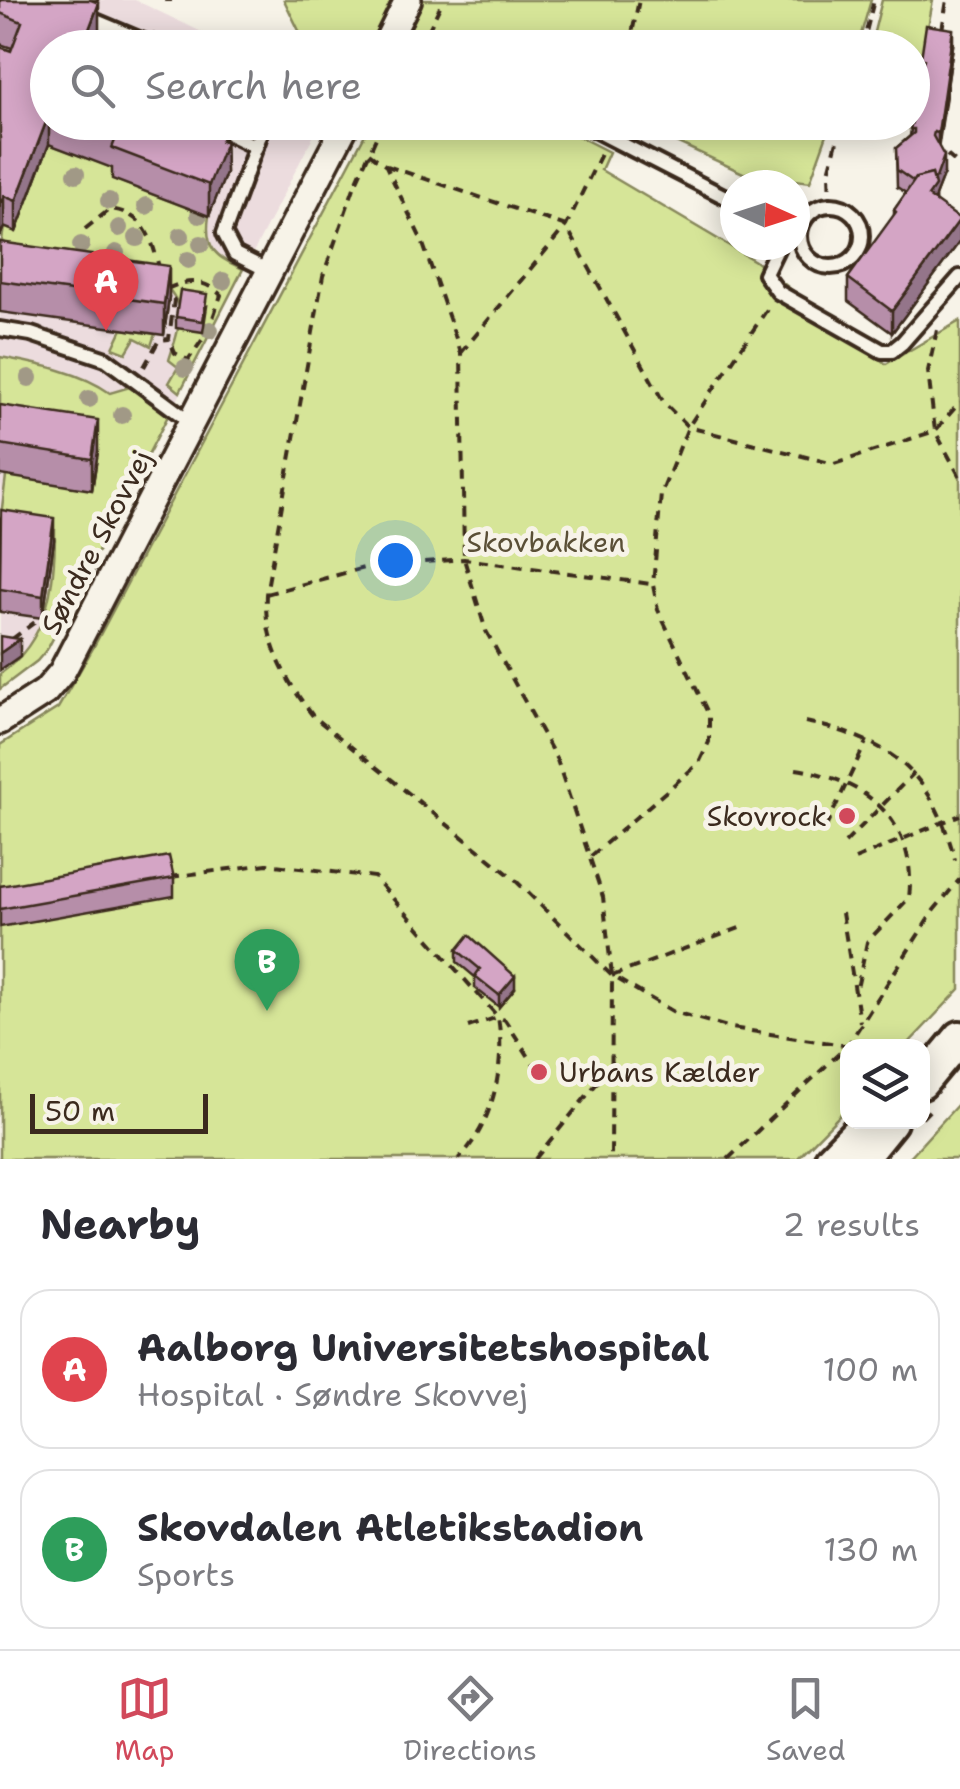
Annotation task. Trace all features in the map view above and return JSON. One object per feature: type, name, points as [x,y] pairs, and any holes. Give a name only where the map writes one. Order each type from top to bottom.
[{"type":"street","points":[[393,30],[408,0]]},
{"type":"street","name":"Søndre Skovvej","points":[[0,721],[45,692],[62,672],[338,140]]},
{"type":"street","points":[[930,1062],[960,1035]]},
{"type":"street","points":[[930,1073],[960,1035]]},
{"type":"street","points":[[831,1159],[860,1129]]},
{"type":"street","points":[[861,1159],[885,1129]]},
{"type":"lane","points":[[82,14],[119,30]]},
{"type":"lane","points":[[241,140],[256,147]]},
{"type":"lane","points":[[259,140],[224,233],[235,254],[271,272]]},
{"type":"lane","points":[[608,140],[720,195]]},
{"type":"lane","points":[[810,214],[830,205],[848,210],[856,217],[862,240],[856,255],[836,266],[817,263],[810,256]]},
{"type":"lane","points":[[772,260],[765,274],[778,292],[882,351],[892,351],[902,343],[960,277]]},
{"type":"lane","points":[[0,329],[31,334],[106,359],[192,423]]},
{"type":"path","points":[[428,30],[442,0]]},
{"type":"path","points":[[633,30],[638,0]]},
{"type":"path","points":[[866,30],[874,0]]},
{"type":"path","points":[[940,38],[947,0]]},
{"type":"path","points":[[375,140],[323,276],[266,594],[265,623],[273,652],[293,690],[313,716],[512,878],[612,976],[674,1012],[731,1028],[840,1045]]},
{"type":"path","points":[[461,353],[566,226],[608,140]]},
{"type":"path","points":[[830,205],[828,172],[837,140]]},
{"type":"path","points":[[370,153],[386,166],[566,226],[664,403],[688,427],[834,464],[934,431],[960,402]]},
{"type":"path","points":[[948,156],[960,166]]},
{"type":"path","points":[[386,166],[422,241],[461,353],[464,559],[486,631],[557,760],[603,897],[612,976],[611,1159]]},
{"type":"path","points":[[85,229],[110,209],[124,210],[139,218],[160,271]]},
{"type":"path","points":[[195,280],[221,294],[208,332],[188,360],[175,353],[169,338],[174,300],[164,288],[195,280]]},
{"type":"path","points":[[590,857],[699,763],[709,742],[709,715],[658,610],[653,585],[660,494],[688,427],[778,292]]},
{"type":"path","points":[[933,311],[938,328],[928,371],[934,431],[960,477]]},
{"type":"path","points":[[137,380],[159,340],[169,338]]},
{"type":"path","points":[[266,594],[372,566],[464,559],[653,585]]},
{"type":"path","points":[[10,640],[35,622]]},
{"type":"path","points":[[805,722],[867,740],[894,754],[933,798],[956,860]]},
{"type":"path","points":[[826,827],[867,740]]},
{"type":"path","points":[[796,768],[847,782],[881,807],[902,839],[911,878],[909,898],[867,942],[856,993]]},
{"type":"path","points":[[845,843],[914,773]]},
{"type":"path","points":[[855,859],[960,816]]},
{"type":"path","points":[[170,877],[267,864],[374,877],[498,1018],[502,1038],[486,1121],[458,1159]]},
{"type":"path","points":[[852,1039],[934,910],[960,880]]},
{"type":"path","points":[[842,914],[860,1022]]},
{"type":"path","points":[[612,976],[744,926]]},
{"type":"path","points":[[468,1027],[498,1018],[505,1020],[539,1072]]},
{"type":"path","points":[[728,1159],[840,1054]]},
{"type":"path","points":[[536,1159],[612,1066]]},
{"type":"shaded area","points":[[0,0],[135,0],[198,30],[30,30],[30,140],[311,140],[57,634],[37,661],[0,689]]},
{"type":"green space","points":[[284,0],[871,0],[862,30],[299,30]]},
{"type":"green space","points":[[882,0],[933,0],[928,30],[874,30]]},
{"type":"green space","name":"Skovbakken","points":[[362,140],[585,140],[609,152],[601,170],[720,240],[720,260],[755,261],[886,364],[960,321],[960,989],[913,1039],[840,1039],[840,1115],[797,1159],[0,1159],[0,745],[58,708]]},
{"type":"green space","points":[[672,140],[825,140],[810,182],[810,170],[737,170]]},
{"type":"green space","points":[[49,144],[116,169],[113,179],[209,216],[210,244],[226,260],[243,269],[180,392],[169,383],[178,367],[169,360],[178,327],[178,307],[159,280],[0,254],[4,227],[16,231]]},
{"type":"green space","points":[[122,329],[155,334],[151,346],[135,338],[126,353],[113,348]]},
{"type":"green space","points":[[0,357],[71,374],[110,393],[133,386],[170,412],[48,648],[0,689],[0,674],[29,645],[46,610],[55,530],[0,524],[6,476],[0,436]]},
{"type":"green space","points":[[960,1102],[960,1159],[908,1159]]},
{"type":"building","points":[[0,0],[99,3],[89,30],[30,30],[30,140],[39,140],[16,201],[4,196],[0,206],[0,47],[11,51],[22,22],[0,13]]},
{"type":"building","points":[[926,25],[953,29],[938,133],[933,136],[944,156],[936,178],[932,174],[914,182],[897,170],[896,148],[906,140],[930,140],[930,30],[925,30]]},
{"type":"building","points":[[115,140],[226,142],[209,185],[112,148]]},
{"type":"building","points":[[932,174],[935,186],[928,196],[960,219],[892,311],[848,278],[916,178]]},
{"type":"building","points":[[0,242],[169,266],[164,304],[0,281]]},
{"type":"building","points":[[180,290],[207,294],[203,321],[176,317]]},
{"type":"building","points":[[0,405],[98,420],[92,459],[0,444]]},
{"type":"building","points":[[1,510],[54,518],[43,596],[0,589]]},
{"type":"building","points":[[0,636],[20,639],[0,653]]},
{"type":"building","points":[[169,856],[174,878],[0,909],[0,886]]},
{"type":"building","points":[[469,935],[515,976],[499,995],[475,976],[480,969],[457,950]]},
{"type":"place","name":"Aalborg Universitetshospital","points":[[106,331]]},
{"type":"place","name":"Skovrock","points":[[847,816]]},
{"type":"place","name":"Skovdalen Atletikstadion","points":[[267,1011]]},
{"type":"place","name":"Urbans Kælder","points":[[539,1072]]}]
